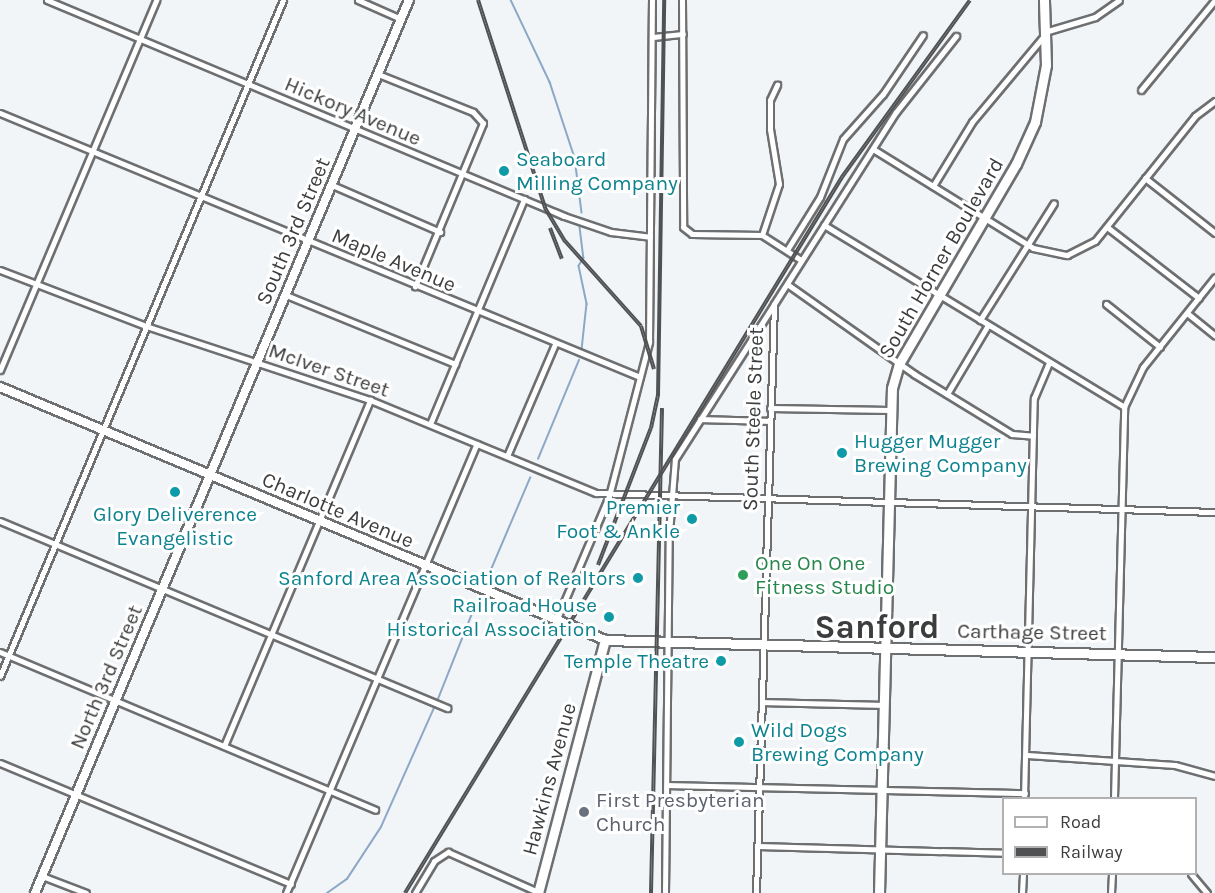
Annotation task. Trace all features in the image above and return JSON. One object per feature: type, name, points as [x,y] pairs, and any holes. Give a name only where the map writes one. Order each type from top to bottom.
[{"type":"main road","name":"South Horner Boulevard","points":[[879,893],[890,411],[899,364],[984,218],[1035,122],[1044,81],[1048,32],[1044,0]]},
{"type":"main road","name":"Charlotte Avenue","points":[[605,640],[668,640]]},
{"type":"main road","name":"Hawkins Avenue","points":[[539,893],[605,640]]},
{"type":"main road","name":"Carthage Street","points":[[668,640],[1215,657]]},
{"type":"street","name":"Hickory Avenue","points":[[47,0],[524,200],[597,228],[650,237]]},
{"type":"street","points":[[0,370],[156,0]]},
{"type":"street","points":[[0,676],[283,0]]},
{"type":"street","points":[[358,0],[401,19]]},
{"type":"street","name":"South 3rd Street","points":[[210,476],[409,0]]},
{"type":"street","points":[[556,622],[609,496],[649,342],[652,0]]},
{"type":"street","points":[[682,0],[685,230],[692,234],[762,235],[801,260]]},
{"type":"street","points":[[933,186],[972,122],[1048,32],[1095,17],[1119,0]]},
{"type":"street","points":[[1141,90],[1215,0]]},
{"type":"street","points":[[653,37],[682,34]]},
{"type":"street","points":[[787,250],[820,197],[843,139],[883,94],[923,35]]},
{"type":"street","name":"South Steele Street","points":[[756,893],[774,304],[923,75],[956,36]]},
{"type":"street","points":[[378,74],[482,119],[482,131],[416,286]]},
{"type":"street","points":[[762,235],[778,184],[770,129],[770,100],[777,85]]},
{"type":"street","points":[[873,149],[1028,244],[1043,252],[1067,255],[1085,248],[1107,227],[1200,110],[1215,101]]},
{"type":"street","name":"Maple Avenue","points":[[0,113],[555,344],[641,374]]},
{"type":"street","points":[[1146,178],[1215,233]]},
{"type":"street","points":[[332,185],[440,232]]},
{"type":"street","points":[[430,424],[524,200]]},
{"type":"street","points":[[980,320],[1054,203]]},
{"type":"street","points":[[824,225],[1124,407]]},
{"type":"street","points":[[1107,227],[1198,298]]},
{"type":"street","name":"McIver Street","points":[[0,270],[146,326],[370,400],[609,496],[1215,512]]},
{"type":"street","points":[[1114,797],[1124,407],[1130,388],[1215,277]]},
{"type":"street","points":[[786,284],[899,364],[947,394],[1012,434],[1032,436]]},
{"type":"street","points":[[286,295],[455,364]]},
{"type":"street","points":[[664,893],[668,785],[670,498],[675,459],[774,304]]},
{"type":"street","points":[[1106,304],[1160,347]]},
{"type":"street","points":[[1186,313],[1215,336]]},
{"type":"street","points":[[947,394],[988,325]]},
{"type":"street","points":[[507,456],[555,344]]},
{"type":"street","points":[[668,785],[1024,796],[1034,398],[1049,363]]},
{"type":"street","name":"Charlotte Avenue","points":[[0,387],[556,622],[605,640]]},
{"type":"street","points":[[224,746],[370,400]]},
{"type":"street","points":[[770,408],[890,411]]},
{"type":"street","points":[[700,419],[770,421]]},
{"type":"street","points":[[286,893],[381,678],[477,444]]},
{"type":"street","name":"North 3rd Street","points":[[34,893],[210,476]]},
{"type":"street","points":[[0,521],[381,678],[448,708]]},
{"type":"street","points":[[0,652],[375,810]]},
{"type":"street","points":[[762,702],[884,705]]},
{"type":"street","points":[[1026,755],[1175,765],[1215,776]]},
{"type":"street","points":[[0,763],[291,884]]},
{"type":"street","points":[[758,846],[1002,854]]},
{"type":"street","points":[[415,893],[434,861],[448,852],[539,893]]},
{"type":"street","points":[[1022,893],[1023,875]]},
{"type":"street","points":[[1111,893],[1112,875]]},
{"type":"street","points":[[1193,875],[1207,893]]},
{"type":"street","points":[[42,876],[86,893]]},
{"type":"waterway","points":[[511,0],[550,82],[575,158],[582,213]]},
{"type":"waterway","points":[[580,227],[584,258],[579,266],[587,304],[582,350]]},
{"type":"waterway","points":[[538,459],[579,360]]},
{"type":"waterway","points":[[487,579],[530,478]]},
{"type":"waterway","points":[[438,699],[477,601]]},
{"type":"waterway","points":[[327,893],[347,879],[381,827],[434,708]]},
{"type":"railway","points":[[478,0],[545,208],[565,241],[641,326],[654,369]]},
{"type":"railway","points":[[598,565],[651,428],[658,396],[664,0]]},
{"type":"railway","points":[[405,893],[842,177],[970,0]]},
{"type":"railway","points":[[550,228],[562,259]]},
{"type":"railway","points":[[651,893],[662,408]]},
{"type":"place","name":"Seaboard Milling Company","points":[[504,171]]},
{"type":"place","name":"Hugger Mugger Brewing Company","points":[[842,453]]},
{"type":"place","name":"Glory Deliverence Evangelistic","points":[[175,492]]},
{"type":"place","name":"Premier Foot & Ankle","points":[[692,519]]},
{"type":"place","name":"One On One Fitness Studio","points":[[743,575]]},
{"type":"place","name":"Sanford Area Association of Realtors","points":[[638,578]]},
{"type":"place","name":"Railroad House Historical Association","points":[[609,617]]},
{"type":"place","name":"Temple Theatre","points":[[721,661]]},
{"type":"place","name":"Wild Dogs Brewing Company","points":[[739,742]]},
{"type":"place","name":"First Presbyterian Church","points":[[584,812]]},
{"type":"district","name":"Sanford","points":[[877,628]]}]
